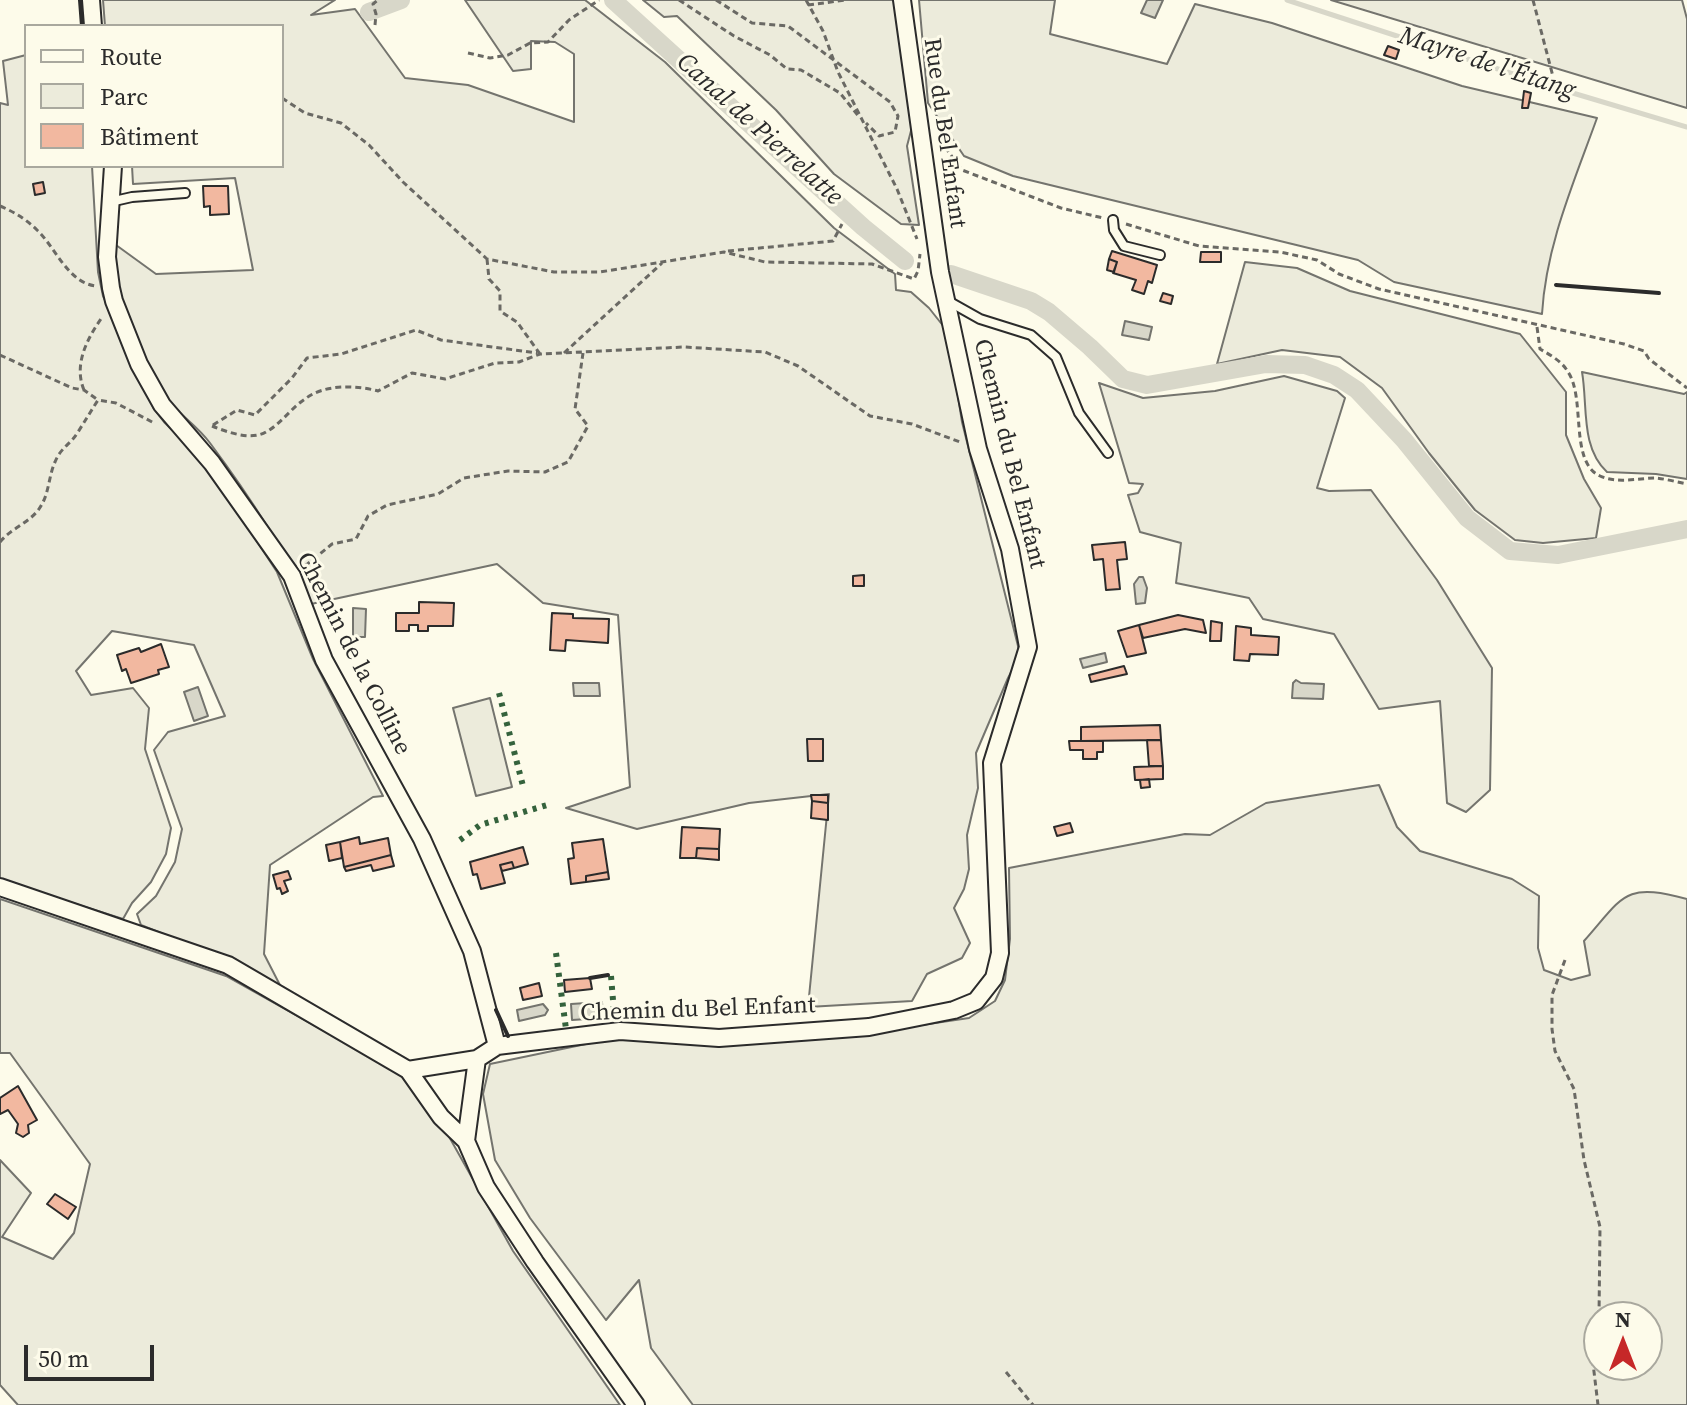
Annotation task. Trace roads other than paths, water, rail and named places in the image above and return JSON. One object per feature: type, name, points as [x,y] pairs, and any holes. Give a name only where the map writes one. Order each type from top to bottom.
[{"type":"street","points":[[91,0],[93,24]]},
{"type":"street","name":"Rue du Bel Enfant","points":[[902,0],[940,272]]},
{"type":"street","name":"Chemin de la Colline","points":[[113,168],[107,257],[113,294],[139,364],[162,405],[219,471],[292,576],[324,660],[422,839],[472,951],[497,1046]]},
{"type":"street","name":"Chemin du Bel Enfant","points":[[408,1070],[477,1059],[497,1046],[620,1031],[719,1038],[869,1027],[954,1010],[976,1001],[994,978],[1000,953],[992,763],[1028,647],[1010,549],[978,449],[940,272]]},
{"type":"street","points":[[0,887],[228,965],[408,1070],[441,1117],[466,1141],[486,1187],[636,1405]]},
{"type":"street","points":[[466,1141],[477,1059]]},
{"type":"lane","points":[[109,202],[185,193]]},
{"type":"lane","points":[[1113,220],[1114,230],[1124,246],[1160,255]]},
{"type":"lane","points":[[947,300],[980,319],[1031,335],[1056,357],[1079,413],[1108,453]]},
{"type":"waterway","name":"Canal de Pierrelatte","points":[[369,12],[401,0]]},
{"type":"waterway","name":"Canal de Pierrelatte","points":[[613,0],[863,227],[905,261]]},
{"type":"waterway","name":"Mayre de l'Étang","points":[[1287,0],[1556,88],[1687,127]]},
{"type":"waterway","name":"Mayre de l'Étang","points":[[682,64],[688,57]]},
{"type":"waterway","name":"Canal de Pierrelatte","points":[[951,274],[1031,301],[1049,312],[1123,379],[1147,385],[1266,364],[1305,365],[1334,375],[1357,390],[1404,440],[1467,518],[1510,551],[1558,555],[1687,529]]}]
